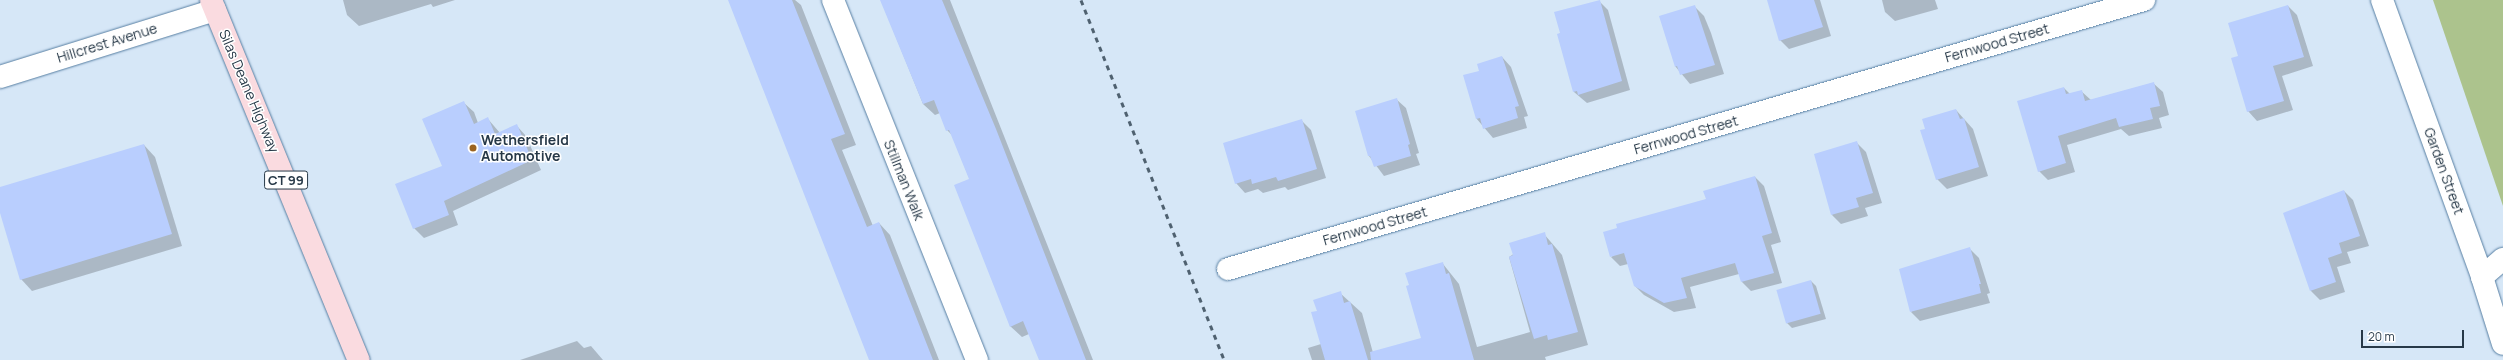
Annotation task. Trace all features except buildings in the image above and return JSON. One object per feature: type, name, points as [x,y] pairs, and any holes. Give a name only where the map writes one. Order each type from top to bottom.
[{"type":"main road","name":"Silas Deane Highway","points":[[213,5],[359,360]]},
{"type":"street","name":"Stillman Walk","points":[[833,0],[977,360]]},
{"type":"street","name":"Fernwood Street","points":[[1228,269],[2144,0]]},
{"type":"street","name":"Garden Street","points":[[2382,0],[2482,277],[2503,344]]},
{"type":"street","name":"Hillcrest Avenue","points":[[0,77],[213,5]]},
{"type":"street","points":[[2482,277],[2503,259]]},
{"type":"green space","points":[[2433,0],[2503,0],[2503,206]]},
{"type":"railway","points":[[1081,0],[1224,360]]},
{"type":"place","name":"Wethersfield Automotive","points":[[473,148]]}]
